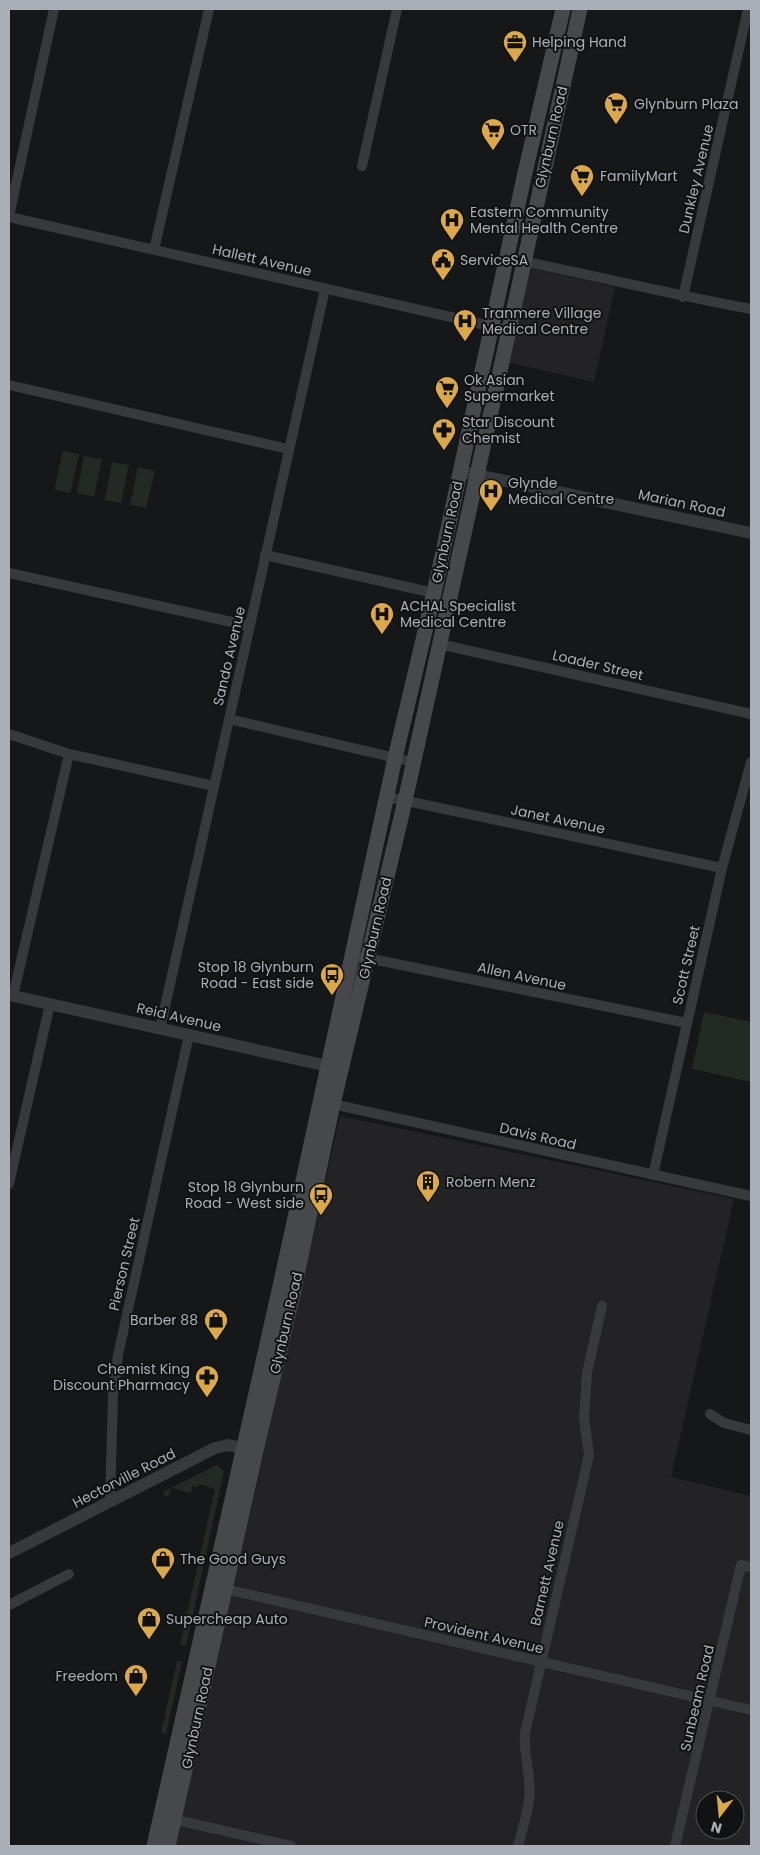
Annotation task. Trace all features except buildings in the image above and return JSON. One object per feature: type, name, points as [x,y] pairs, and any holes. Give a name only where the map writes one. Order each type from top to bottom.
[{"type":"main road","name":"Glynburn Road","points":[[334,1068],[352,955],[563,9]]},
{"type":"main road","name":"Glynburn Road","points":[[154,1846],[167,1817],[334,1068],[368,958],[405,801],[412,762],[580,9]]},
{"type":"main road","points":[[515,218],[526,211],[541,182]]},
{"type":"main road","name":"Glynburn Road","points":[[167,1817],[168,1846]]},
{"type":"street","points":[[9,216],[54,9]]},
{"type":"street","points":[[154,250],[209,9]]},
{"type":"street","points":[[362,166],[397,9]]},
{"type":"street","name":"Dunkley Avenue","points":[[684,297],[748,9]]},
{"type":"street","name":"Hallett Avenue","points":[[9,216],[508,330]]},
{"type":"street","points":[[507,258],[588,274],[684,297],[751,309]]},
{"type":"street","name":"Sando Avenue","points":[[160,1029],[324,289]]},
{"type":"street","points":[[9,385],[288,449]]},
{"type":"street","name":"Marian Road","points":[[459,471],[751,533]]},
{"type":"street","points":[[265,556],[434,593]]},
{"type":"street","points":[[9,573],[250,626]]},
{"type":"street","name":"Loader Street","points":[[439,644],[751,714]]},
{"type":"street","points":[[229,719],[412,762]]},
{"type":"street","points":[[9,734],[69,754],[214,786]]},
{"type":"street","points":[[11,996],[69,754]]},
{"type":"street","name":"Scott Street","points":[[653,1176],[722,868],[751,762]]},
{"type":"street","name":"Janet Avenue","points":[[388,798],[722,868]]},
{"type":"street","name":"Allen Avenue","points":[[352,955],[686,1024]]},
{"type":"street","name":"Reid Avenue","points":[[11,996],[334,1068]]},
{"type":"street","points":[[9,1184],[12,1158],[50,1004]]},
{"type":"street","name":"Pierson Street","points":[[110,1502],[113,1394],[118,1355],[190,1035]]},
{"type":"street","name":"Davis Road","points":[[326,1102],[653,1176],[751,1196]]},
{"type":"street","name":"Barnett Avenue","points":[[518,1846],[530,1800],[524,1744],[525,1733],[589,1454],[584,1419],[587,1373],[602,1306]]},
{"type":"street","points":[[710,1414],[724,1423],[751,1430]]},
{"type":"street","name":"Hectorville Road","points":[[9,1553],[215,1448],[228,1445],[249,1449]]},
{"type":"street","name":"Sunbeam Road","points":[[675,1846],[741,1565],[751,1567]]},
{"type":"street","points":[[9,1604],[69,1574]]},
{"type":"street","name":"Provident Avenue","points":[[218,1587],[751,1710]]},
{"type":"street","points":[[167,1817],[291,1846]]},
{"type":"shaded area","points":[[526,267],[615,287],[594,382],[506,362]]},
{"type":"shaded area","points":[[63,451],[79,454],[70,493],[54,490]]},
{"type":"shaded area","points":[[84,456],[102,459],[94,497],[77,493]]},
{"type":"shaded area","points":[[112,462],[129,465],[121,503],[105,500]]},
{"type":"shaded area","points":[[138,467],[155,471],[146,508],[130,505]]},
{"type":"shaded area","points":[[704,1012],[751,1022],[751,1082],[692,1069]]},
{"type":"shaded area","points":[[340,1116],[734,1199],[671,1477],[751,1496],[751,1846],[175,1846]]},
{"type":"shaded area","points":[[217,1465],[224,1471],[186,1646],[180,1645],[215,1489],[199,1484],[198,1487],[192,1486],[191,1493],[171,1488]]},
{"type":"shaded area","points":[[171,1488],[168,1497],[163,1492]]},
{"type":"shaded area","points":[[177,1661],[182,1662],[166,1734],[161,1733]]},
{"type":"place","name":"Helping Hand","points":[[515,63]]},
{"type":"place","name":"Glynburn Plaza","points":[[616,125]]},
{"type":"place","name":"OTR","points":[[493,151]]},
{"type":"place","name":"FamilyMart","points":[[582,197]]},
{"type":"place","name":"Eastern Community Mental Health Centre","points":[[452,241]]},
{"type":"place","name":"ServiceSA","points":[[443,281]]},
{"type":"place","name":"Tranmere Village Medical Centre","points":[[465,342]]},
{"type":"place","name":"Ok Asian Supermarket","points":[[447,409]]},
{"type":"place","name":"Star Discount Chemist","points":[[444,451]]},
{"type":"place","name":"Glynde Medical Centre","points":[[491,512]]},
{"type":"place","name":"ACHAL Specialist Medical Centre","points":[[382,635]]},
{"type":"place","name":"Stop 18 Glynburn Road - East side","points":[[332,996]]},
{"type":"place","name":"Robern Menz","points":[[428,1203]]},
{"type":"place","name":"Stop 18 Glynburn Road - West side","points":[[321,1216]]},
{"type":"place","name":"Barber 88","points":[[216,1341]]},
{"type":"place","name":"Chemist King Discount Pharmacy","points":[[207,1398]]},
{"type":"place","name":"The Good Guys","points":[[163,1580]]},
{"type":"place","name":"Supercheap Auto","points":[[149,1640]]},
{"type":"place","name":"Freedom","points":[[136,1697]]}]
